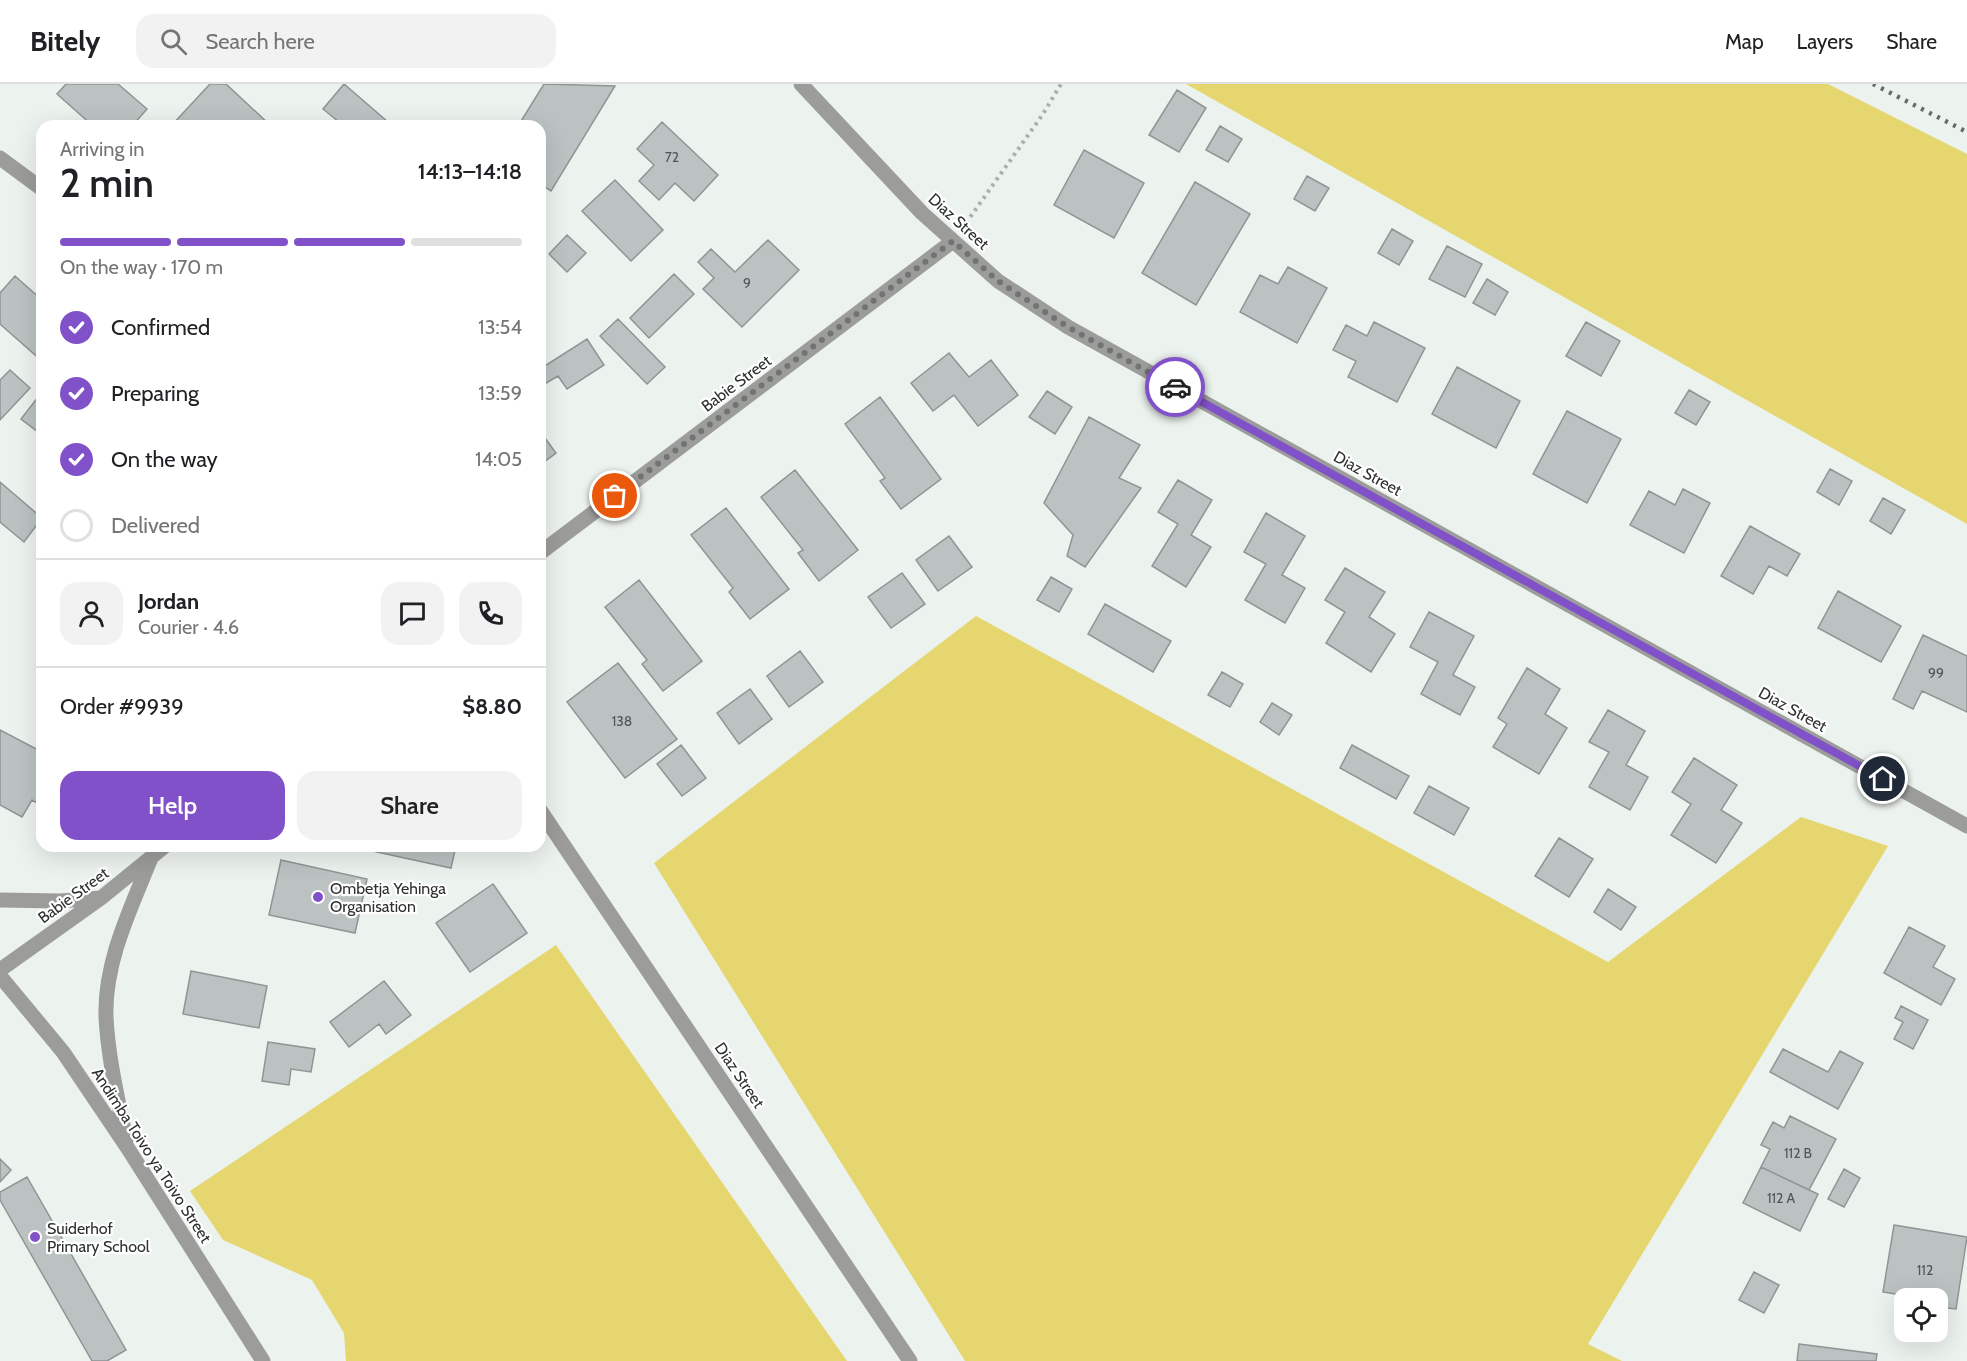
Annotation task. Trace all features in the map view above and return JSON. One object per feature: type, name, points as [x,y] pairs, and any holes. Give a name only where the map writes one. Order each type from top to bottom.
[{"type":"street","name":"Diaz Street","points":[[801,84],[922,213],[998,281],[1068,327],[1967,826]]},
{"type":"street","points":[[0,158],[36,185]]},
{"type":"street","name":"Babie Street","points":[[546,548],[953,241]]},
{"type":"street","name":"Diaz Street","points":[[546,819],[910,1361]]},
{"type":"street","name":"Babie Street","points":[[0,970],[101,898],[158,852]]},
{"type":"street","points":[[127,1147],[110,1053],[106,1015],[110,976],[119,940],[150,858]]},
{"type":"street","points":[[0,900],[51,901],[101,898]]},
{"type":"street","name":"Andimba Toivo ya Toivo Street","points":[[0,976],[63,1052],[127,1147],[263,1361]]},
{"type":"path","points":[[953,241],[1043,114],[1061,84]]},
{"type":"shaded area","points":[[1186,84],[1828,84],[1967,154],[1967,524]]},
{"type":"shaded area","points":[[976,616],[1608,962],[1801,817],[1888,846],[1588,1344],[1622,1361],[965,1361],[654,863]]},
{"type":"shaded area","points":[[556,945],[847,1361],[346,1361],[344,1333],[312,1280],[223,1240],[190,1191]]},
{"type":"building","points":[[66,84],[118,84],[147,109],[137,120],[86,120],[57,94]]},
{"type":"building","points":[[210,84],[226,84],[265,120],[177,120]]},
{"type":"building","points":[[344,84],[386,120],[337,120],[323,109]]},
{"type":"building","points":[[544,84],[615,86],[551,191],[546,188],[546,120],[522,120]]},
{"type":"building","points":[[1177,90],[1206,108],[1179,152],[1149,135]]},
{"type":"building","points":[[662,122],[718,175],[694,201],[675,183],[659,200],[639,181],[654,165],[637,149]]},
{"type":"building","points":[[1220,126],[1242,139],[1228,162],[1206,150]]},
{"type":"building","points":[[1084,150],[1144,183],[1114,238],[1054,205]]},
{"type":"building","points":[[1307,176],[1329,188],[1315,211],[1294,199]]},
{"type":"building","points":[[615,180],[663,230],[631,261],[582,211]]},
{"type":"building","points":[[1195,182],[1250,214],[1196,305],[1142,273]]},
{"type":"building","points":[[1392,229],[1413,241],[1399,265],[1378,253]]},
{"type":"building","points":[[567,235],[586,253],[567,272],[549,254]]},
{"type":"building","points":[[768,240],[799,270],[742,327],[703,289],[714,278],[698,262],[711,249],[735,272]]},
{"type":"building","points":[[1447,246],[1482,264],[1465,297],[1429,279]]},
{"type":"building","points":[[1288,267],[1327,288],[1297,343],[1240,312],[1260,275],[1278,284]]},
{"type":"building","points":[[674,274],[694,294],[649,338],[630,318]]},
{"type":"building","points":[[15,276],[36,295],[36,356],[0,324],[0,293]]},
{"type":"building","points":[[1487,279],[1508,292],[1495,315],[1473,303]]},
{"type":"building","points":[[618,319],[665,367],[647,384],[600,336]]},
{"type":"building","points":[[1374,322],[1425,348],[1397,402],[1348,377],[1356,361],[1333,350],[1346,325],[1367,336]]},
{"type":"building","points":[[1586,322],[1620,341],[1601,376],[1566,356]]},
{"type":"building","points":[[587,339],[604,365],[567,389],[558,376],[546,383],[546,365]]},
{"type":"building","points":[[949,353],[969,377],[991,360],[1018,395],[978,426],[954,395],[933,411],[911,383]]},
{"type":"building","points":[[1457,367],[1520,401],[1496,448],[1432,414]]},
{"type":"building","points":[[10,370],[30,388],[0,420],[0,380]]},
{"type":"building","points":[[1689,390],[1710,402],[1696,425],[1675,413]]},
{"type":"building","points":[[1047,391],[1072,407],[1055,434],[1029,417]]},
{"type":"building","points":[[880,397],[941,479],[901,509],[880,481],[885,478],[845,424]]},
{"type":"building","points":[[36,400],[36,430],[21,419]]},
{"type":"building","points":[[1567,411],[1621,439],[1587,503],[1533,474]]},
{"type":"building","points":[[1089,417],[1140,445],[1119,478],[1141,488],[1085,567],[1067,556],[1073,535],[1044,503]]},
{"type":"building","points":[[546,439],[556,453],[546,460]]},
{"type":"building","points":[[1830,469],[1852,481],[1839,505],[1817,492]]},
{"type":"building","points":[[795,470],[858,550],[819,581],[798,553],[803,550],[761,497]]},
{"type":"building","points":[[1178,480],[1212,500],[1191,535],[1211,547],[1186,587],[1152,566],[1178,524],[1158,512]]},
{"type":"building","points":[[0,482],[36,513],[36,526],[24,542],[0,522]]},
{"type":"building","points":[[1683,489],[1710,503],[1684,553],[1630,525],[1649,491],[1675,505]]},
{"type":"building","points":[[1883,498],[1905,510],[1891,534],[1870,521]]},
{"type":"building","points":[[726,508],[789,589],[750,619],[729,592],[733,588],[691,535]]},
{"type":"building","points":[[1266,513],[1305,536],[1282,575],[1305,588],[1285,623],[1245,600],[1266,564],[1244,552]]},
{"type":"building","points":[[1750,526],[1800,554],[1787,576],[1769,566],[1753,594],[1721,576]]},
{"type":"building","points":[[949,536],[972,567],[938,591],[916,560]]},
{"type":"building","points":[[1345,568],[1385,592],[1369,617],[1395,634],[1371,672],[1326,643],[1345,612],[1325,600]]},
{"type":"building","points":[[902,573],[925,604],[891,628],[868,597]]},
{"type":"building","points":[[1051,577],[1072,589],[1059,612],[1037,600]]},
{"type":"building","points":[[639,580],[702,661],[663,691],[642,664],[647,660],[605,607]]},
{"type":"building","points":[[1838,591],[1901,626],[1881,662],[1818,628]]},
{"type":"building","points":[[1105,604],[1171,641],[1153,672],[1088,634]]},
{"type":"building","points":[[1429,612],[1474,636],[1453,675],[1475,687],[1460,715],[1421,694],[1438,662],[1410,647]]},
{"type":"building","points":[[1923,635],[1967,656],[1967,712],[1922,691],[1913,709],[1893,699]]},
{"type":"building","points":[[800,651],[823,682],[789,707],[767,676]]},
{"type":"building","points":[[618,663],[677,739],[625,778],[567,702]]},
{"type":"building","points":[[1527,668],[1560,689],[1545,714],[1567,728],[1539,774],[1493,747],[1507,724],[1498,718]]},
{"type":"building","points":[[1222,672],[1243,684],[1230,707],[1208,695]]},
{"type":"building","points":[[750,689],[772,719],[739,744],[717,713]]},
{"type":"building","points":[[1272,703],[1292,715],[1279,735],[1260,722]]},
{"type":"building","points":[[1608,710],[1645,731],[1626,765],[1648,777],[1630,810],[1589,787],[1609,752],[1589,742]]},
{"type":"building","points":[[0,730],[36,749],[36,802],[32,800],[22,817],[0,805]]},
{"type":"building","points":[[681,745],[706,778],[682,796],[657,764]]},
{"type":"building","points":[[1352,745],[1409,776],[1396,799],[1340,768]]},
{"type":"building","points":[[1694,758],[1737,785],[1721,810],[1742,823],[1716,863],[1671,835],[1691,804],[1672,792]]},
{"type":"building","points":[[1429,786],[1469,808],[1454,835],[1414,813]]},
{"type":"building","points":[[1559,838],[1593,859],[1569,897],[1535,876]]},
{"type":"building","points":[[377,852],[455,852],[451,868]]},
{"type":"building","name":"Ombetja Yehinga Organisation","points":[[281,860],[367,879],[355,933],[269,915]]},
{"type":"building","points":[[493,884],[527,933],[470,972],[436,923]]},
{"type":"building","points":[[1608,889],[1636,907],[1621,930],[1594,912]]},
{"type":"building","points":[[1909,927],[1945,946],[1933,967],[1955,979],[1941,1005],[1884,973]]},
{"type":"building","points":[[191,971],[267,986],[259,1028],[183,1014]]},
{"type":"building","points":[[384,981],[411,1015],[386,1034],[379,1024],[349,1047],[330,1022]]},
{"type":"building","points":[[1901,1006],[1928,1020],[1913,1049],[1894,1039],[1903,1022],[1895,1018]]},
{"type":"building","points":[[268,1042],[315,1049],[311,1072],[291,1069],[289,1085],[262,1081]]},
{"type":"building","points":[[1783,1049],[1828,1072],[1840,1051],[1863,1063],[1838,1109],[1770,1072]]},
{"type":"building","points":[[1790,1116],[1836,1139],[1809,1190],[1761,1167],[1770,1149],[1761,1145],[1773,1122],[1784,1128]]},
{"type":"building","points":[[0,1159],[11,1170],[0,1182]]},
{"type":"building","points":[[1761,1167],[1818,1194],[1800,1231],[1743,1203]]},
{"type":"building","points":[[1844,1169],[1860,1178],[1844,1207],[1828,1199]]},
{"type":"building","points":[[27,1177],[126,1350],[107,1361],[92,1361],[0,1200],[0,1192]]},
{"type":"building","points":[[1894,1225],[1967,1237],[1956,1309],[1948,1308],[1948,1288],[1894,1288],[1894,1294],[1883,1292]]},
{"type":"building","points":[[1754,1272],[1779,1285],[1764,1313],[1739,1300]]},
{"type":"building","points":[[1799,1344],[1877,1354],[1876,1361],[1797,1361]]},
{"type":"railway","points":[[1873,84],[1967,132]]},
{"type":"way so far","points":[[615,496],[953,241],[998,281],[1068,327],[1175,387]]},
{"type":"place","name":"Ombetja Yehinga Organisation","points":[[318,897]]},
{"type":"place","name":"Suiderhof Primary School","points":[[35,1237]]},
{"type":"route","points":[[1175,387],[1883,779]]}]
